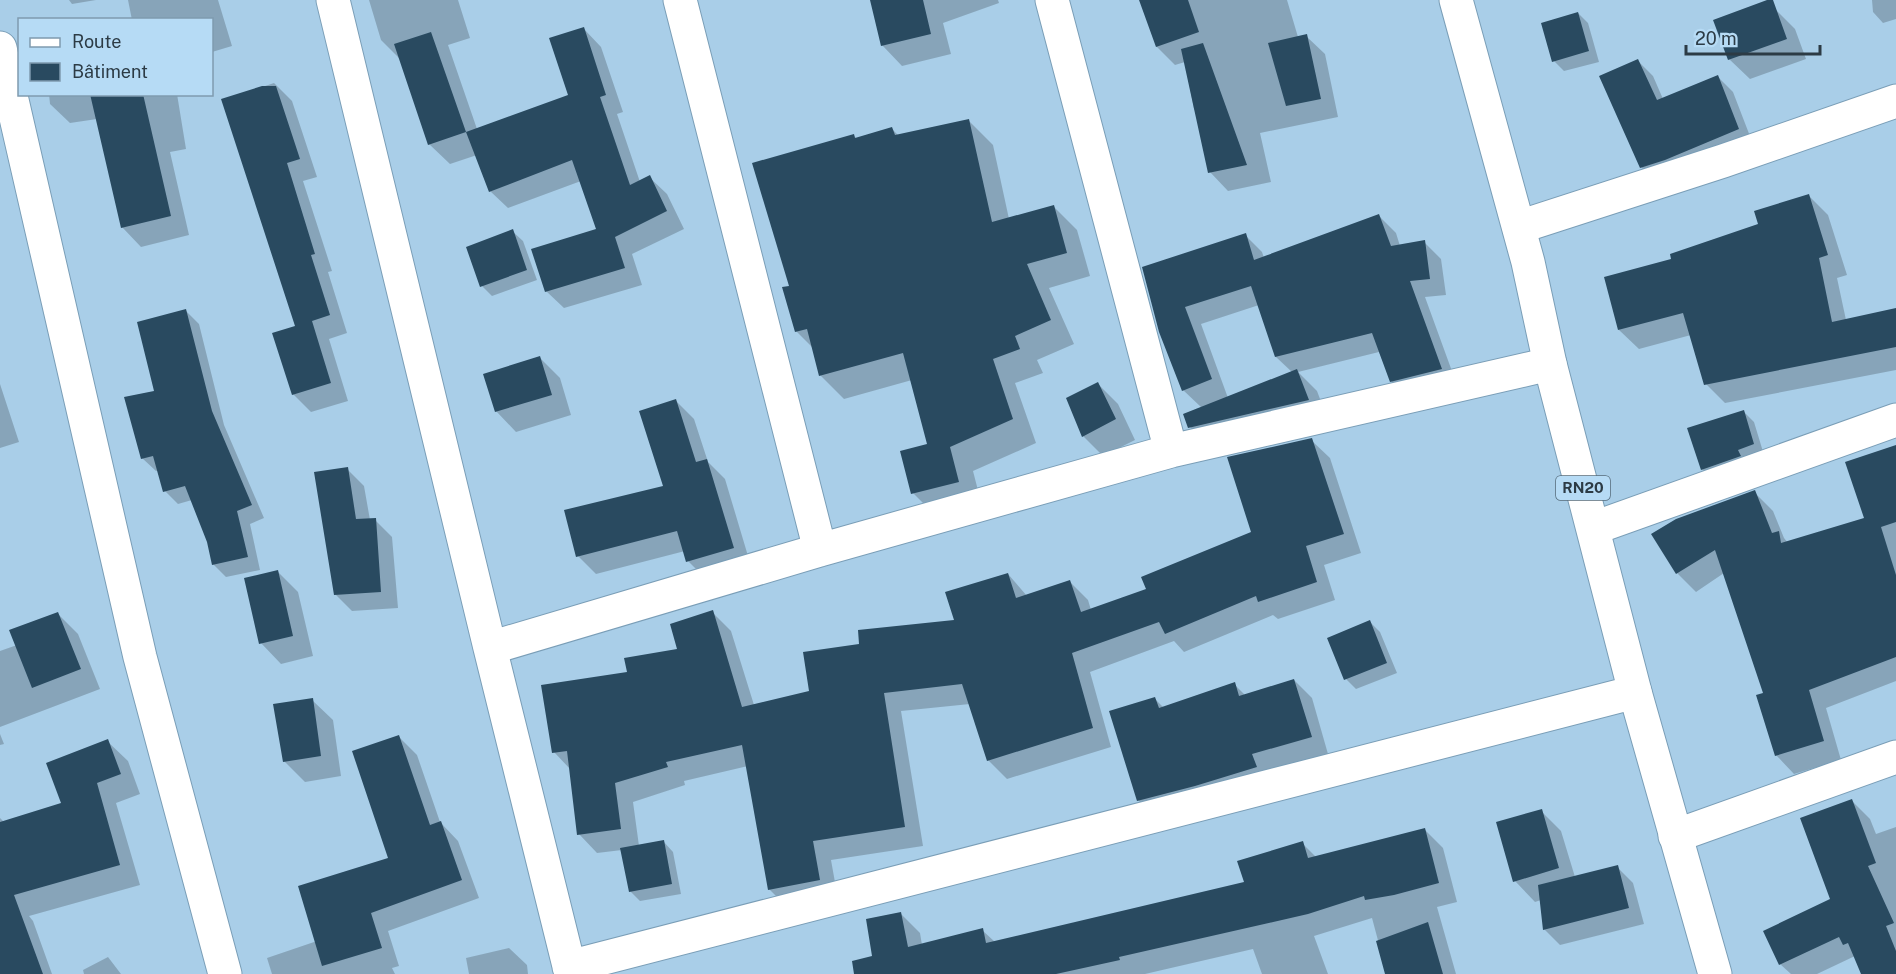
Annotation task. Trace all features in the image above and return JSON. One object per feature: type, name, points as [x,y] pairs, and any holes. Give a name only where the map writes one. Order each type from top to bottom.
[{"type":"street","points":[[333,0],[570,970],[1635,692]]},
{"type":"street","points":[[680,0],[820,550]]},
{"type":"street","points":[[1052,0],[1171,451]]},
{"type":"street","name":"RN20","points":[[1456,0],[1519,227],[1550,364],[1635,692],[1715,974]]},
{"type":"street","points":[[0,48],[140,657],[225,974]]},
{"type":"street","points":[[1519,227],[1723,161],[1896,101]]},
{"type":"street","points":[[490,648],[820,550],[1171,451],[1550,364]]},
{"type":"street","points":[[1594,528],[1896,420]]},
{"type":"street","points":[[1675,836],[1896,757]]},
{"type":"building","points":[[870,0],[923,0],[931,34],[881,46]]},
{"type":"building","points":[[1139,0],[1188,0],[1199,32],[1156,47]]},
{"type":"building","points":[[1767,0],[1773,0],[1787,39],[1728,60],[1713,20]]},
{"type":"building","points":[[1578,12],[1589,51],[1552,62],[1541,23]]},
{"type":"building","points":[[584,27],[606,95],[600,97],[630,185],[650,175],[667,211],[615,237],[625,268],[545,292],[531,249],[596,229],[572,160],[489,192],[466,132],[568,95],[549,38]]},
{"type":"building","points":[[431,32],[466,132],[428,145],[394,44]]},
{"type":"building","points":[[1307,34],[1321,99],[1286,106],[1268,43]]},
{"type":"building","points":[[1203,43],[1247,165],[1208,173],[1181,49]]},
{"type":"building","points":[[1638,59],[1657,100],[1718,75],[1739,129],[1640,168],[1599,76]]},
{"type":"building","points":[[262,86],[276,86],[300,159],[287,163],[315,254],[311,255],[330,315],[312,321],[331,383],[292,395],[272,333],[295,326],[221,99]]},
{"type":"building","points":[[90,96],[143,96],[171,216],[121,228]]},
{"type":"building","points":[[969,119],[992,222],[1054,205],[1067,253],[1027,264],[1051,320],[1015,336],[1020,349],[993,359],[1013,419],[950,447],[959,482],[911,494],[900,451],[927,444],[903,353],[819,376],[807,329],[795,332],[782,287],[789,286],[752,163],[854,134],[855,138],[892,127],[895,135]]},
{"type":"building","points":[[1809,194],[1828,255],[1819,258],[1832,322],[1896,308],[1896,347],[1704,385],[1683,313],[1618,330],[1604,277],[1671,259],[1670,254],[1758,224],[1754,211]]},
{"type":"building","points":[[1379,214],[1391,246],[1425,240],[1430,279],[1410,281],[1442,369],[1390,382],[1372,333],[1275,357],[1251,286],[1185,307],[1212,379],[1182,391],[1159,332],[1142,267],[1246,233],[1254,260]]},
{"type":"building","points":[[513,229],[527,270],[480,287],[466,247]]},
{"type":"building","points":[[186,309],[212,411],[252,505],[237,511],[248,557],[212,565],[207,542],[185,486],[163,492],[153,456],[141,459],[124,397],[154,391],[137,322]]},
{"type":"building","points":[[540,356],[552,395],[495,412],[483,374]]},
{"type":"building","points":[[1297,369],[1309,400],[1188,428],[1183,414]]},
{"type":"building","points":[[1098,382],[1116,419],[1082,437],[1066,398]]},
{"type":"building","points":[[676,399],[696,462],[707,459],[734,548],[686,562],[677,531],[576,557],[564,510],[663,486],[639,411]]},
{"type":"building","points":[[1744,410],[1754,444],[1738,450],[1741,456],[1701,470],[1687,428]]},
{"type":"building","points":[[1312,438],[1344,534],[1306,546],[1317,582],[1258,602],[1256,596],[1165,634],[1159,622],[1072,653],[1093,728],[987,761],[962,684],[884,693],[905,827],[813,841],[820,880],[768,890],[742,745],[666,762],[668,767],[615,783],[621,829],[577,835],[567,751],[552,753],[541,685],[627,672],[624,658],[677,649],[670,624],[713,610],[742,707],[809,691],[803,652],[859,644],[858,630],[954,620],[945,592],[1008,573],[1016,598],[1070,580],[1081,612],[1146,589],[1141,577],[1251,532],[1227,457]]},
{"type":"building","points":[[1896,445],[1896,522],[1881,527],[1896,575],[1896,657],[1809,690],[1824,741],[1775,756],[1756,695],[1763,693],[1715,550],[1676,574],[1651,534],[1676,519],[1755,490],[1772,533],[1779,531],[1781,543],[1864,518],[1845,462]]},
{"type":"building","points":[[348,467],[356,519],[376,518],[381,592],[334,595],[314,472]]},
{"type":"building","points":[[278,570],[293,636],[259,644],[244,578]]},
{"type":"building","points":[[58,612],[81,669],[32,688],[9,630]]},
{"type":"building","points":[[1370,620],[1387,663],[1344,680],[1327,638]]},
{"type":"building","points":[[1294,679],[1312,737],[1252,754],[1257,767],[1137,801],[1109,711],[1155,697],[1159,708],[1235,682],[1239,696]]},
{"type":"building","points":[[313,698],[321,756],[283,762],[273,704]]},
{"type":"building","points":[[399,735],[430,825],[441,821],[462,880],[371,913],[382,948],[322,966],[298,886],[388,858],[352,751]]},
{"type":"building","points":[[108,739],[121,774],[97,783],[120,865],[14,895],[43,974],[0,974],[0,822],[61,803],[46,763]]},
{"type":"building","points":[[1852,799],[1876,863],[1868,866],[1894,923],[1886,926],[1896,951],[1896,974],[1861,974],[1848,943],[1843,945],[1839,937],[1779,965],[1763,931],[1830,899],[1800,818]]},
{"type":"building","points":[[1542,809],[1559,868],[1513,882],[1496,822]]},
{"type":"building","points":[[1425,828],[1439,883],[1394,895],[1365,900],[1364,896],[1308,914],[1119,957],[1120,960],[1056,974],[854,974],[852,961],[872,956],[866,919],[901,912],[908,947],[983,928],[986,943],[1244,882],[1237,861],[1303,841],[1308,858]]},
{"type":"building","points":[[664,840],[672,884],[629,892],[620,848]]},
{"type":"building","points":[[1618,865],[1629,908],[1543,930],[1538,885]]},
{"type":"building","points":[[1428,922],[1443,974],[1385,974],[1376,941]]}]
